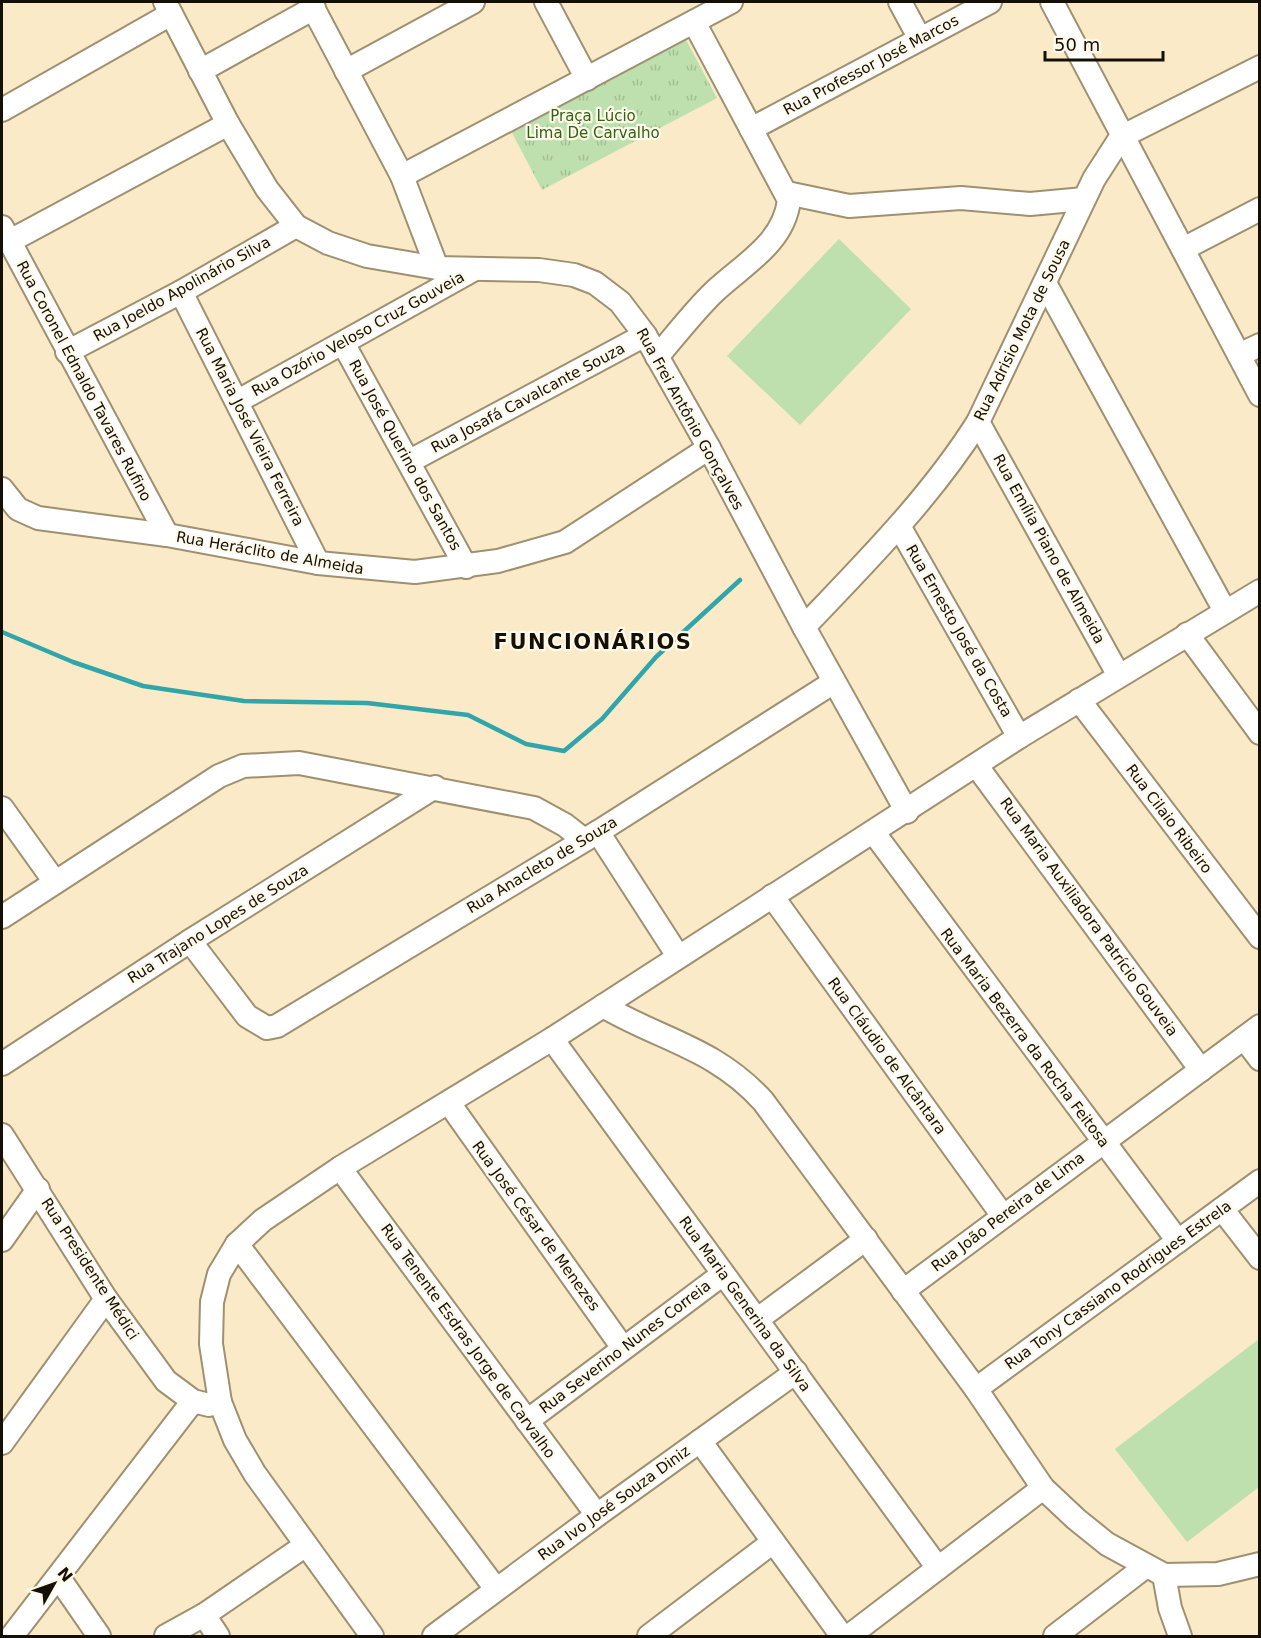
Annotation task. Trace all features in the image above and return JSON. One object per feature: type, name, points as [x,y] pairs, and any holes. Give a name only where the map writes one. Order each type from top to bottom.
[{"type":"street","points":[[346,71],[473,2]]},
{"type":"street","points":[[546,2],[587,79]]},
{"type":"street","points":[[402,176],[731,2]]},
{"type":"street","points":[[900,2],[920,39]]},
{"type":"street","name":"Rua Professor José Marcos","points":[[751,129],[990,2]]},
{"type":"street","points":[[1052,2],[1121,137],[1260,395]]},
{"type":"street","points":[[200,71],[312,5],[402,176],[437,268]]},
{"type":"street","points":[[2,110],[168,8]]},
{"type":"street","name":"Rua Frei Antônio Gonçalves","points":[[168,8],[228,124],[267,189],[296,226],[328,243],[367,256],[437,268],[478,268],[574,275],[595,283],[620,302],[645,334],[710,448],[804,627],[907,812]]},
{"type":"street","points":[[657,357],[716,291],[768,245],[787,214],[787,193],[694,22]]},
{"type":"street","points":[[1121,137],[1260,67]]},
{"type":"street","points":[[6,234],[228,124]]},
{"type":"street","name":"Rua Adrisio Mota de Sousa","points":[[804,627],[899,526],[941,476],[978,422],[1094,179],[1121,137]]},
{"type":"street","points":[[787,193],[849,206],[961,198],[1030,204],[1084,199]]},
{"type":"street","points":[[1183,249],[1260,209]]},
{"type":"street","name":"Rua Joeldo Apolinário Silva","points":[[67,352],[181,292],[296,226]]},
{"type":"street","name":"Rua Coronel Ednaldo Tavares Rufino","points":[[6,234],[67,352],[167,535]]},
{"type":"street","name":"Rua Ozório Veloso Cruz Gouveia","points":[[238,401],[478,268]]},
{"type":"street","points":[[1045,283],[1225,611]]},
{"type":"street","name":"Rua Maria José Vieira Ferreira","points":[[181,292],[318,563]]},
{"type":"street","name":"Rua Josafá Cavalcante Souza","points":[[410,460],[645,334]]},
{"type":"street","name":"Rua José Querino dos Santos","points":[[344,343],[410,460],[466,567]]},
{"type":"street","points":[[1239,356],[1260,345]]},
{"type":"street","name":"Rua Emília Piano de Almeida","points":[[978,422],[1119,676]]},
{"type":"street","name":"Rua Heráclito de Almeida","points":[[2,489],[8,500],[27,515],[52,521],[167,535],[318,563],[415,572],[466,567],[529,554],[565,542],[710,448]]},
{"type":"street","name":"Rua Ernesto José da Costa","points":[[899,526],[1019,737]]},
{"type":"street","points":[[372,1636],[306,1545],[235,1440],[220,1402],[211,1344],[212,1302],[219,1274],[237,1245],[263,1220],[340,1168],[552,1039],[772,896],[874,834],[1019,737],[1260,591]]},
{"type":"street","points":[[1186,634],[1260,733]]},
{"type":"street","name":"Rua Anacleto de Souza","points":[[189,941],[247,1016],[267,1028],[284,1023],[591,836],[834,682]]},
{"type":"street","name":"Rua Cilaio Ribeiro","points":[[1079,700],[1260,937]]},
{"type":"street","points":[[2,917],[219,776],[243,766],[299,763],[435,787],[534,808],[591,836],[678,956]]},
{"type":"street","name":"Rua Maria Auxiliadora Patrício Gouveia","points":[[976,765],[1201,1070]]},
{"type":"street","name":"Rua Trajano Lopes de Souza","points":[[2,1064],[189,941],[435,787]]},
{"type":"street","points":[[2,808],[55,882]]},
{"type":"street","name":"Rua Maria Bezerra da Rocha Feitosa","points":[[874,834],[1178,1241]]},
{"type":"street","name":"Rua Cláudio de Alcântara","points":[[772,896],[1003,1216]]},
{"type":"street","points":[[603,1006],[629,1022],[679,1041],[743,1080],[763,1101],[976,1389],[1043,1488],[1107,1544],[1155,1571],[1218,1574],[1260,1564]]},
{"type":"street","points":[[1252,1032],[1260,1059]]},
{"type":"street","name":"Rua João Pereira de Lima","points":[[903,1291],[1252,1032]]},
{"type":"street","name":"Rua Maria Generina da Silva","points":[[552,1039],[938,1568]]},
{"type":"street","name":"Rua José César de Menezes","points":[[449,1103],[623,1348]]},
{"type":"street","name":"Rua Presidente Médici","points":[[2,1134],[106,1299],[166,1381],[193,1401]]},
{"type":"street","name":"Rua Tenente Esdras Jorge de Carvalho","points":[[340,1168],[597,1515]]},
{"type":"street","name":"Rua Tony Cassiano Rodrigues Estrela","points":[[976,1389],[1260,1182]]},
{"type":"street","points":[[2,1240],[38,1189]]},
{"type":"street","points":[[1222,1209],[1260,1258]]},
{"type":"street","points":[[758,1319],[866,1239]]},
{"type":"street","points":[[237,1245],[496,1589]]},
{"type":"street","name":"Rua Severino Nunes Correia","points":[[526,1421],[723,1274]]},
{"type":"street","points":[[2,1443],[106,1299]]},
{"type":"street","name":"Rua Ivo José Souza Diniz","points":[[434,1636],[796,1372]]},
{"type":"street","points":[[12,1636],[59,1578],[193,1401],[209,1405],[220,1402]]},
{"type":"street","points":[[700,1441],[842,1636]]},
{"type":"street","points":[[849,1636],[1043,1488]]},
{"type":"street","points":[[649,1636],[676,1629],[773,1542]]},
{"type":"street","points":[[166,1636],[204,1615],[306,1545]]},
{"type":"street","points":[[1055,1636],[1155,1571]]},
{"type":"street","points":[[1155,1571],[1180,1636]]},
{"type":"street","points":[[59,1578],[99,1636]]},
{"type":"street","points":[[204,1615],[218,1636]]},
{"type":"green space","name":"Praça Lúcio Lima De Carvalho","points":[[685,38],[717,98],[542,190],[510,129]]},
{"type":"green space","points":[[839,239],[911,309],[800,425],[727,356]]},
{"type":"green space","points":[[1259,1339],[1259,1487],[1187,1542],[1115,1449]]},
{"type":"waterway","points":[[2,632],[73,662],[143,686],[244,701],[367,703],[468,715],[526,744],[564,751],[602,719],[656,657],[740,580]]},
{"type":"district","name":"FUNCIONÁRIOS","points":[[593,642]]}]
